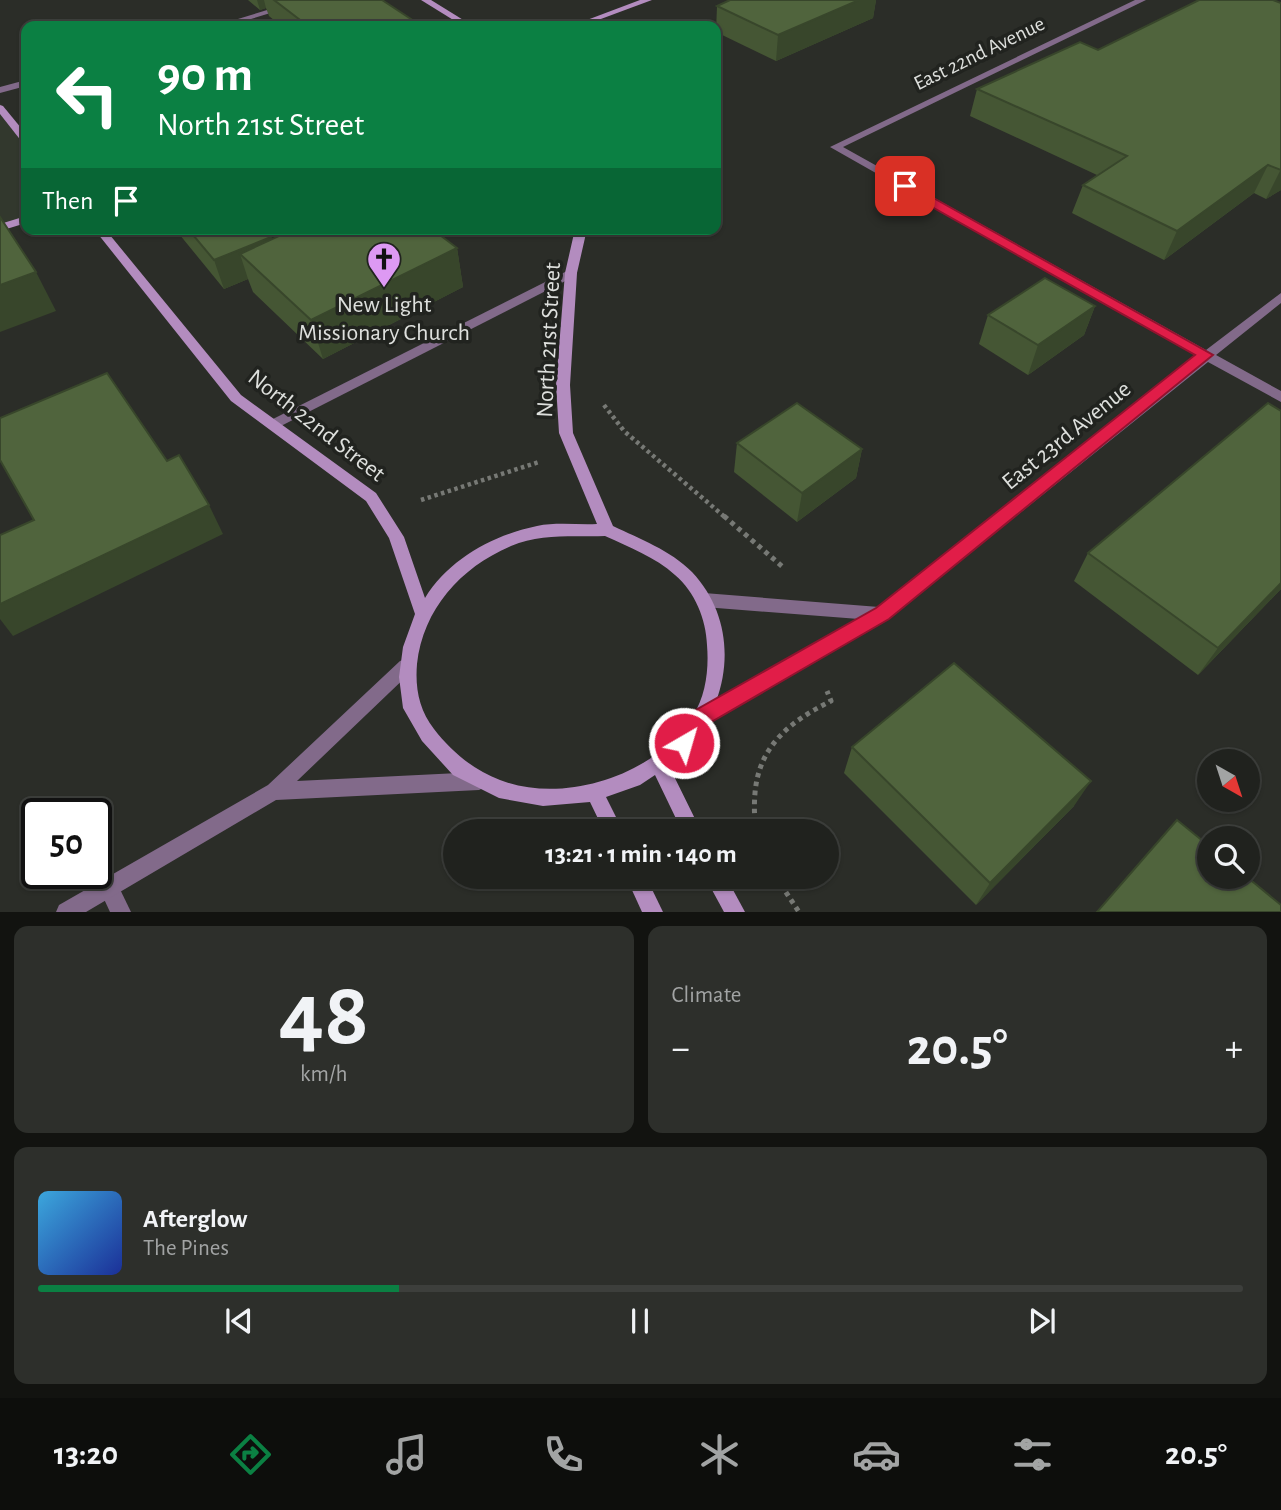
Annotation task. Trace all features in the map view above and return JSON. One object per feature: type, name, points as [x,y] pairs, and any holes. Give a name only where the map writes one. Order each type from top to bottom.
[{"type":"main road","points":[[425,0],[460,21]]},
{"type":"main road","points":[[589,21],[648,0]]},
{"type":"main road","points":[[0,108],[21,135]]},
{"type":"main road","points":[[0,229],[21,221]]},
{"type":"main road","name":"North 22nd Street","points":[[104,235],[236,398],[370,497],[396,537],[422,612]]},
{"type":"main road","name":"North 21st Street","points":[[580,235],[571,273],[563,385],[566,433],[607,530]]},
{"type":"main road","points":[[607,530],[655,552],[682,572],[704,600],[716,637],[716,677],[701,718],[684,743],[659,764],[629,782],[595,793],[555,798],[516,794],[479,781],[438,750],[412,710],[406,666],[411,639],[422,612],[451,575],[492,548],[538,533],[607,530]]},
{"type":"main road","points":[[659,764],[686,819]]},
{"type":"main road","points":[[595,793],[608,819]]},
{"type":"main road","points":[[642,889],[653,912]]},
{"type":"main road","points":[[722,889],[735,912]]},
{"type":"street","points":[[236,21],[309,0]]},
{"type":"street","name":"East 22nd Avenue","points":[[1142,0],[835,147],[1206,355]]},
{"type":"street","points":[[0,90],[21,84]]},
{"type":"street","points":[[272,425],[571,273]]},
{"type":"street","name":"East 23rd Avenue","points":[[701,718],[882,614],[1281,297]]},
{"type":"street","points":[[1206,355],[1281,397]]},
{"type":"street","points":[[704,600],[882,614]]},
{"type":"street","points":[[112,884],[274,791],[406,666]]},
{"type":"street","points":[[274,791],[479,781]]},
{"type":"street","points":[[66,912],[103,889]]},
{"type":"street","points":[[110,889],[121,912]]},
{"type":"path","points":[[603,404],[624,432],[794,576]]},
{"type":"path","points":[[421,500],[543,460]]},
{"type":"path","points":[[754,819],[755,786],[763,758],[776,736],[800,716],[831,701],[823,682]]},
{"type":"path","points":[[784,889],[799,912]]},
{"type":"shaded area","points":[[0,103],[21,133],[21,222],[0,229]]},
{"type":"building","points":[[274,0],[382,0],[414,21],[301,21]]},
{"type":"building","points":[[730,0],[859,0],[778,35],[717,6]]},
{"type":"building","points":[[1199,0],[1273,0],[1281,3],[1281,170],[1268,165],[1177,231],[1083,185],[1127,156],[977,89],[1080,42],[1098,50]]},
{"type":"building","points":[[0,217],[36,272],[0,285]]},
{"type":"building","points":[[193,235],[271,237],[214,260]]},
{"type":"building","points":[[281,235],[440,235],[457,248],[311,320],[240,254]]},
{"type":"building","points":[[1045,278],[1095,306],[1038,345],[988,315]]},
{"type":"building","points":[[107,373],[167,461],[179,455],[209,505],[0,604],[0,535],[34,520],[0,460],[0,418]]},
{"type":"building","points":[[797,403],[862,449],[802,493],[737,443]]},
{"type":"building","points":[[1268,403],[1281,411],[1281,583],[1218,648],[1088,553]]},
{"type":"building","points":[[954,663],[1091,781],[990,883],[852,747]]},
{"type":"building","points":[[1177,820],[1197,836],[1197,889],[1260,888],[1281,905],[1281,912],[1097,912]]},
{"type":"place","name":"New Light Missionary Church","points":[[384,289]]},
{"type":"route","points":[[684,743],[701,718],[882,614],[1206,355],[905,186]]}]
